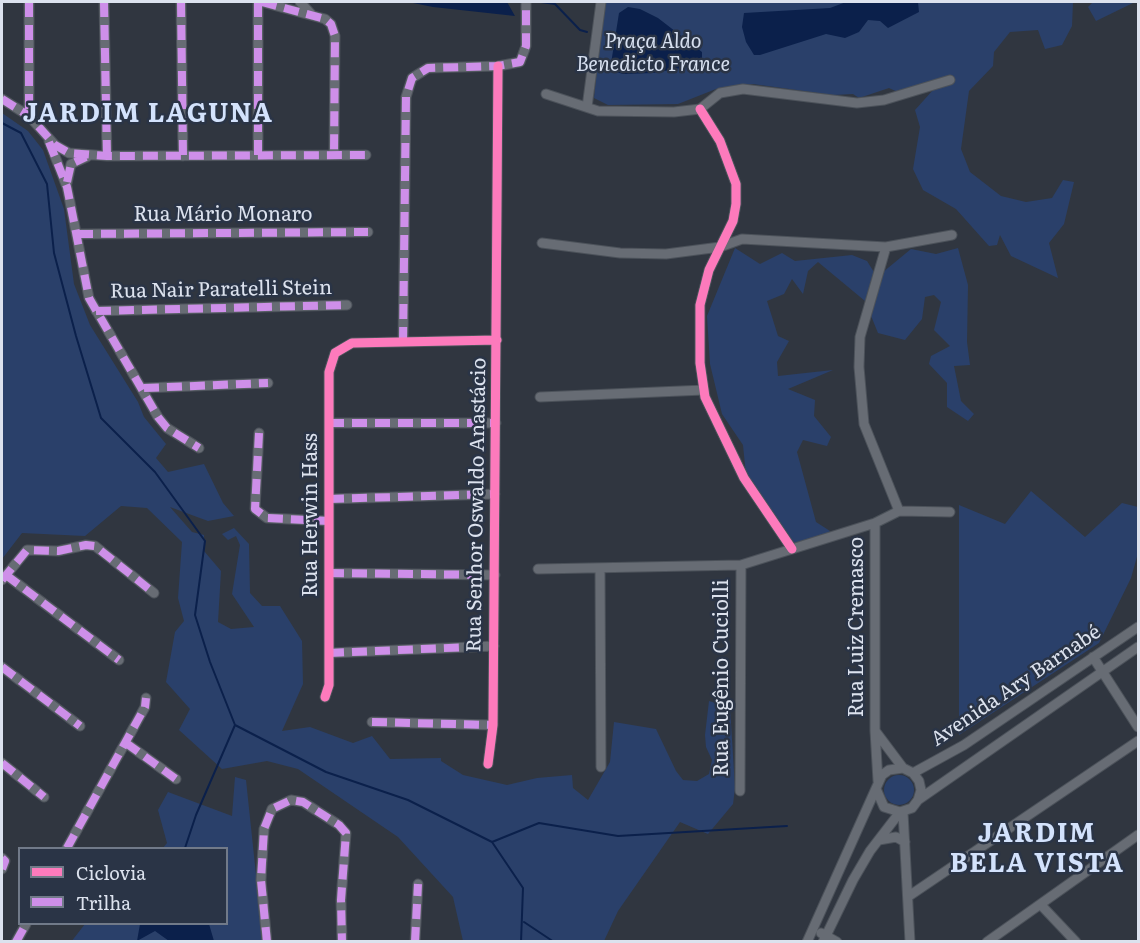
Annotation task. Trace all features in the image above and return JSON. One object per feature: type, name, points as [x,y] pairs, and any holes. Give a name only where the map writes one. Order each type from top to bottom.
[{"type":"street","points":[[29,2],[29,116]]},
{"type":"street","points":[[105,2],[106,156]]},
{"type":"street","points":[[181,2],[183,156]]},
{"type":"street","points":[[258,156],[260,2],[277,3],[331,24],[334,36],[334,154]]},
{"type":"street","points":[[300,2],[314,16]]},
{"type":"street","points":[[497,340],[403,342],[406,97],[412,78],[428,68],[498,66],[515,64],[523,59],[526,46],[526,2]]},
{"type":"street","points":[[587,107],[601,2]]},
{"type":"street","name":"Rua Senhor Oswaldo Anastácio","points":[[488,764],[493,725],[498,66]]},
{"type":"street","points":[[546,94],[598,111],[638,112],[700,109],[720,93],[743,90],[857,103],[884,100],[950,80]]},
{"type":"street","points":[[2,99],[29,116],[61,150],[92,156],[366,155]]},
{"type":"street","points":[[700,109],[720,141],[736,184],[733,221],[709,270],[700,304],[700,363],[704,390],[744,478],[792,549]]},
{"type":"street","points":[[43,131],[67,187],[78,234],[84,284],[96,311],[166,428],[199,448]]},
{"type":"street","points":[[67,187],[71,164],[92,156]]},
{"type":"street","name":"Rua Mário Monaro","points":[[78,234],[368,232]]},
{"type":"street","points":[[542,243],[620,253],[666,254],[720,247],[742,239],[886,247],[952,235]]},
{"type":"street","points":[[886,247],[860,338],[859,367],[864,424],[899,511]]},
{"type":"street","name":"Rua Nair Paratelli Stein","points":[[96,311],[347,305]]},
{"type":"street","name":"Rua Herwin Hass","points":[[325,697],[329,685],[329,372],[335,353],[352,344],[403,342]]},
{"type":"street","points":[[144,388],[268,383]]},
{"type":"street","points":[[540,398],[704,390]]},
{"type":"street","points":[[329,423],[496,423]]},
{"type":"street","points":[[259,434],[255,509],[267,518],[329,521]]},
{"type":"street","points":[[329,499],[495,494]]},
{"type":"street","points":[[538,568],[741,565],[849,529],[875,523],[899,511],[950,512]]},
{"type":"street","name":"Rua Luiz Cremasco","points":[[875,523],[877,786]]},
{"type":"street","points":[[119,660],[4,578],[27,549],[58,551],[86,545],[94,546],[154,593]]},
{"type":"street","name":"Rua Eugênio Cuciolli","points":[[740,791],[741,565]]},
{"type":"street","points":[[600,568],[602,767]]},
{"type":"street","points":[[329,573],[495,575]]},
{"type":"street","name":"Avenida Ary Barnabé","points":[[877,786],[889,770],[908,770],[964,745],[1138,627]]},
{"type":"street","points":[[329,652],[494,646]]},
{"type":"street","name":"Avenida Ary Barnabé","points":[[824,939],[853,880],[879,840],[902,812],[1138,647]]},
{"type":"street","points":[[1093,657],[1138,727]]},
{"type":"street","points":[[2,667],[80,726]]},
{"type":"street","points":[[68,847],[146,707],[146,698]]},
{"type":"street","points":[[372,722],[493,725]]},
{"type":"street","name":"Rua Luiz Cremasco","points":[[875,731],[908,770]]},
{"type":"street","points":[[909,896],[1138,741]]},
{"type":"street","points":[[126,743],[176,779]]},
{"type":"street","points":[[2,763],[44,797]]},
{"type":"street","points":[[908,770],[919,781],[921,790],[918,800]]},
{"type":"street","points":[[877,786],[884,807],[902,812],[909,896],[910,942]]},
{"type":"street","points":[[807,942],[877,786]]},
{"type":"street","points":[[267,942],[262,902],[261,858],[264,829],[274,807],[286,800],[303,802],[339,825],[346,833],[341,900],[342,942]]},
{"type":"street","points":[[987,942],[1138,835]]},
{"type":"street","points":[[879,840],[896,837],[905,842]]},
{"type":"street","points":[[2,858],[5,861],[2,869]]},
{"type":"street","points":[[415,942],[418,884]]},
{"type":"street","points":[[1041,905],[1076,942]]},
{"type":"street","points":[[16,942],[25,925]]},
{"type":"street","points":[[813,930],[824,939],[837,942]]},
{"type":"green space","name":"Praça Aldo Benedicto France","points":[[604,2],[1073,2],[1072,26],[1062,45],[1045,49],[1038,30],[1010,32],[994,52],[993,66],[969,91],[961,149],[970,172],[1001,196],[1026,202],[1052,198],[1063,180],[1074,182],[1064,224],[1049,243],[1058,278],[1011,256],[1000,235],[997,245],[989,246],[956,209],[923,190],[913,169],[920,127],[915,110],[933,90],[934,80],[904,95],[889,88],[859,98],[853,94],[833,95],[753,84],[716,89],[678,104],[608,105],[594,98]]},
{"type":"green space","points":[[1093,2],[1135,2],[1096,21],[1088,7]]},
{"type":"green space","points":[[2,113],[28,131],[43,150],[64,209],[74,284],[90,325],[138,402],[144,417],[166,444],[156,458],[168,472],[204,464],[223,503],[234,516],[208,521],[170,507],[192,532],[204,535],[204,551],[221,571],[218,622],[231,629],[254,627],[232,594],[240,545],[236,536],[228,540],[222,534],[234,528],[249,544],[250,593],[262,606],[280,606],[302,641],[303,684],[282,731],[310,727],[353,743],[372,736],[390,759],[441,758],[441,761],[463,775],[507,785],[537,778],[572,775],[573,788],[588,800],[610,762],[614,722],[656,729],[676,771],[683,780],[697,781],[709,774],[712,760],[706,747],[705,735],[709,701],[730,707],[735,788],[733,804],[708,834],[680,822],[618,911],[604,941],[463,941],[453,897],[398,837],[298,769],[267,761],[222,769],[179,730],[190,709],[166,682],[175,632],[184,621],[178,598],[182,542],[147,508],[121,506],[85,536],[22,533],[2,559]]},
{"type":"green space","points":[[735,248],[760,264],[782,253],[795,261],[852,255],[867,261],[877,277],[911,249],[936,254],[958,248],[968,285],[967,342],[970,365],[954,366],[961,401],[974,414],[968,421],[947,407],[947,383],[929,364],[931,356],[950,346],[934,330],[941,302],[934,295],[925,297],[922,319],[905,340],[878,333],[865,301],[818,262],[808,271],[803,294],[792,279],[784,294],[767,301],[778,336],[789,341],[777,362],[778,376],[833,370],[788,389],[815,400],[814,416],[831,437],[827,446],[803,440],[797,452],[816,522],[830,531],[817,546],[795,544],[746,475],[743,445],[722,414],[710,364],[707,316]]},
{"type":"green space","points":[[1031,491],[1085,537],[1122,503],[1138,507],[1138,553],[1131,578],[1099,643],[959,735],[959,505],[1005,524]]},
{"type":"green space","points":[[899,775],[910,779],[914,790],[910,801],[899,805],[888,801],[884,790],[888,779]]},
{"type":"green space","points":[[235,777],[246,780],[263,941],[71,942],[84,925],[228,925],[228,847],[164,847],[167,843],[158,810],[168,792],[232,816]]},
{"type":"shaded area","points":[[408,2],[507,2],[515,16],[433,7]]},
{"type":"shaded area","points":[[846,2],[918,2],[919,12],[888,28],[880,21],[868,20],[859,32],[845,38],[826,34],[760,55],[754,55],[746,42],[742,27],[744,13],[830,8]]},
{"type":"shaded area","points":[[628,7],[640,9],[658,18],[702,52],[702,61],[698,65],[653,73],[623,74],[610,70],[619,13]]},
{"type":"shaded area","points":[[140,925],[209,925],[214,941],[169,941],[155,931],[137,941]]},
{"type":"waterway","points":[[541,2],[555,4],[580,30],[587,32]]},
{"type":"waterway","points":[[2,123],[21,133],[47,184],[54,253],[101,418],[155,472],[205,541],[195,615],[210,662],[235,725],[196,815],[185,847]]},
{"type":"waterway","points":[[235,725],[326,772],[408,800],[492,842],[523,888],[521,942]]},
{"type":"waterway","points":[[492,842],[539,823],[618,836],[787,826]]},
{"type":"waterway","points":[[524,922],[554,942]]},
{"type":"marked path","points":[[29,2],[29,116]]},
{"type":"marked path","points":[[104,2],[107,156]]},
{"type":"marked path","points":[[181,2],[183,156]]},
{"type":"marked path","points":[[258,2],[258,155]]},
{"type":"marked path","points":[[262,2],[325,19],[331,24],[335,36],[334,154]]},
{"type":"marked path","points":[[403,342],[406,97],[412,78],[428,68],[498,66],[520,62],[526,46],[526,2]]},
{"type":"marked path","points":[[2,99],[29,116],[55,145],[69,153],[107,156],[366,155]]},
{"type":"marked path","points":[[49,142],[67,187],[89,298],[158,417],[167,428],[199,448]]},
{"type":"marked path","points":[[67,182],[71,164],[86,157]]},
{"type":"marked path","points":[[78,234],[368,232]]},
{"type":"marked path","points":[[96,311],[347,305]]},
{"type":"marked path","points":[[144,388],[268,383]]},
{"type":"marked path","points":[[329,423],[496,423]]},
{"type":"marked path","points":[[259,433],[255,509],[267,518],[329,521]]},
{"type":"marked path","points":[[329,499],[495,494]]},
{"type":"marked path","points":[[2,580],[27,550],[58,551],[86,545],[95,546],[154,593]]},
{"type":"marked path","points":[[329,573],[495,575]]},
{"type":"marked path","points":[[6,575],[119,660]]},
{"type":"marked path","points":[[329,653],[494,646]]},
{"type":"marked path","points":[[2,667],[80,726]]},
{"type":"marked path","points":[[68,847],[145,707],[146,698]]},
{"type":"marked path","points":[[372,722],[493,725]]},
{"type":"marked path","points":[[126,743],[176,779]]},
{"type":"marked path","points":[[2,763],[44,797]]},
{"type":"marked path","points":[[267,942],[261,880],[264,829],[272,809],[291,800],[303,802],[339,825],[346,833],[341,900],[342,942]]},
{"type":"marked path","points":[[2,858],[5,861],[2,869]]},
{"type":"marked path","points":[[415,942],[418,884]]},
{"type":"marked path","points":[[16,942],[25,925]]},
{"type":"cycle path","points":[[488,764],[493,725],[498,66]]},
{"type":"cycle path","points":[[700,109],[720,141],[736,184],[733,221],[709,270],[700,305],[700,363],[705,397],[744,478],[792,549]]},
{"type":"cycle path","points":[[325,697],[329,685],[329,372],[335,353],[352,343],[497,340]]},
{"type":"district","name":"JARDIM LAGUNA","points":[[148,114]]},
{"type":"district","name":"JARDIM BELA VISTA","points":[[1037,849]]}]
